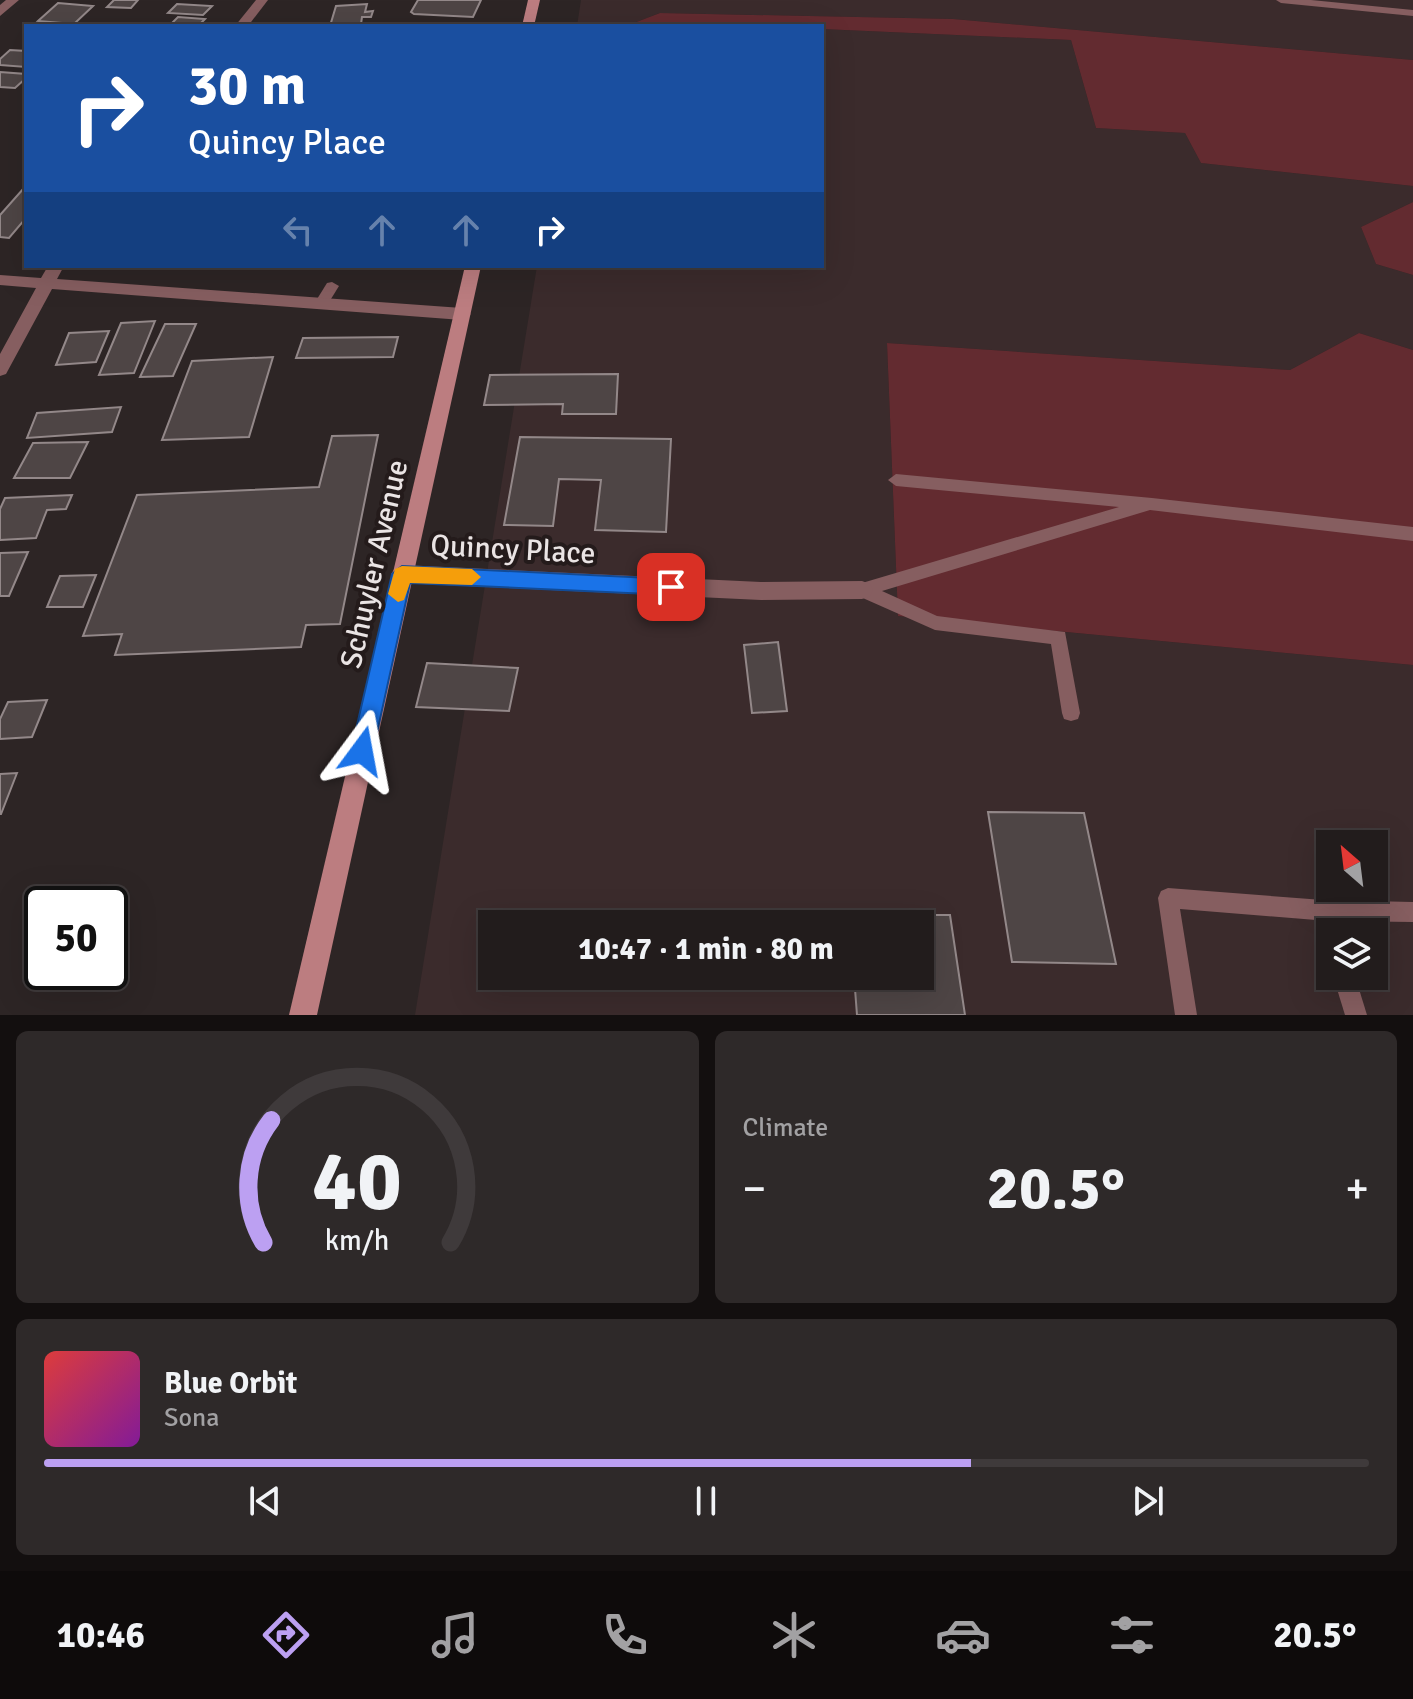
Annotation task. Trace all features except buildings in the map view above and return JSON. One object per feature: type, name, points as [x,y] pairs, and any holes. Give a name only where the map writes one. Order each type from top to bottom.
[{"type":"main road","points":[[528,24],[534,0]]},
{"type":"main road","name":"Schuyler Avenue","points":[[303,1015],[473,268]]},
{"type":"street","points":[[0,12],[13,0]]},
{"type":"street","points":[[243,24],[262,0]]},
{"type":"street","points":[[0,370],[55,268]]},
{"type":"street","points":[[0,280],[462,314]]},
{"type":"street","name":"Quincy Place","points":[[402,574],[761,591],[862,590]]},
{"type":"lane","points":[[1281,0],[1344,3],[1413,13]]},
{"type":"lane","points":[[321,304],[332,286]]},
{"type":"lane","points":[[896,480],[1152,504],[1413,534]]},
{"type":"lane","points":[[862,590],[1152,504]]},
{"type":"lane","points":[[862,590],[935,623],[1059,637],[1071,713]]},
{"type":"lane","points":[[1186,1015],[1168,898],[1323,910],[1413,912]]},
{"type":"lane","points":[[1323,910],[1326,918]]},
{"type":"lane","points":[[1348,990],[1356,1015]]},
{"type":"shaded area","points":[[581,0],[1413,0],[1413,60],[953,19],[660,13],[631,24],[577,24]]},
{"type":"shaded area","points":[[660,13],[953,19],[1413,60],[1413,186],[1201,163],[1185,133],[1096,128],[1071,40],[824,29],[824,24],[631,24]]},
{"type":"shaded area","points":[[824,29],[1071,40],[1096,128],[1185,133],[1201,163],[1413,186],[1413,202],[1361,227],[1376,264],[1413,275],[1413,350],[1359,333],[1290,370],[887,343],[898,616],[1413,665],[1413,1015],[415,1015],[537,268],[824,268]]},
{"type":"shaded area","points":[[1413,202],[1413,275],[1376,264],[1361,227]]},
{"type":"shaded area","points":[[1359,333],[1413,350],[1413,665],[898,616],[887,343],[1290,370]]},
{"type":"slow traffic","points":[[398,594],[402,574],[472,577]]},
{"type":"route","points":[[362,751],[402,574],[671,587]]}]
